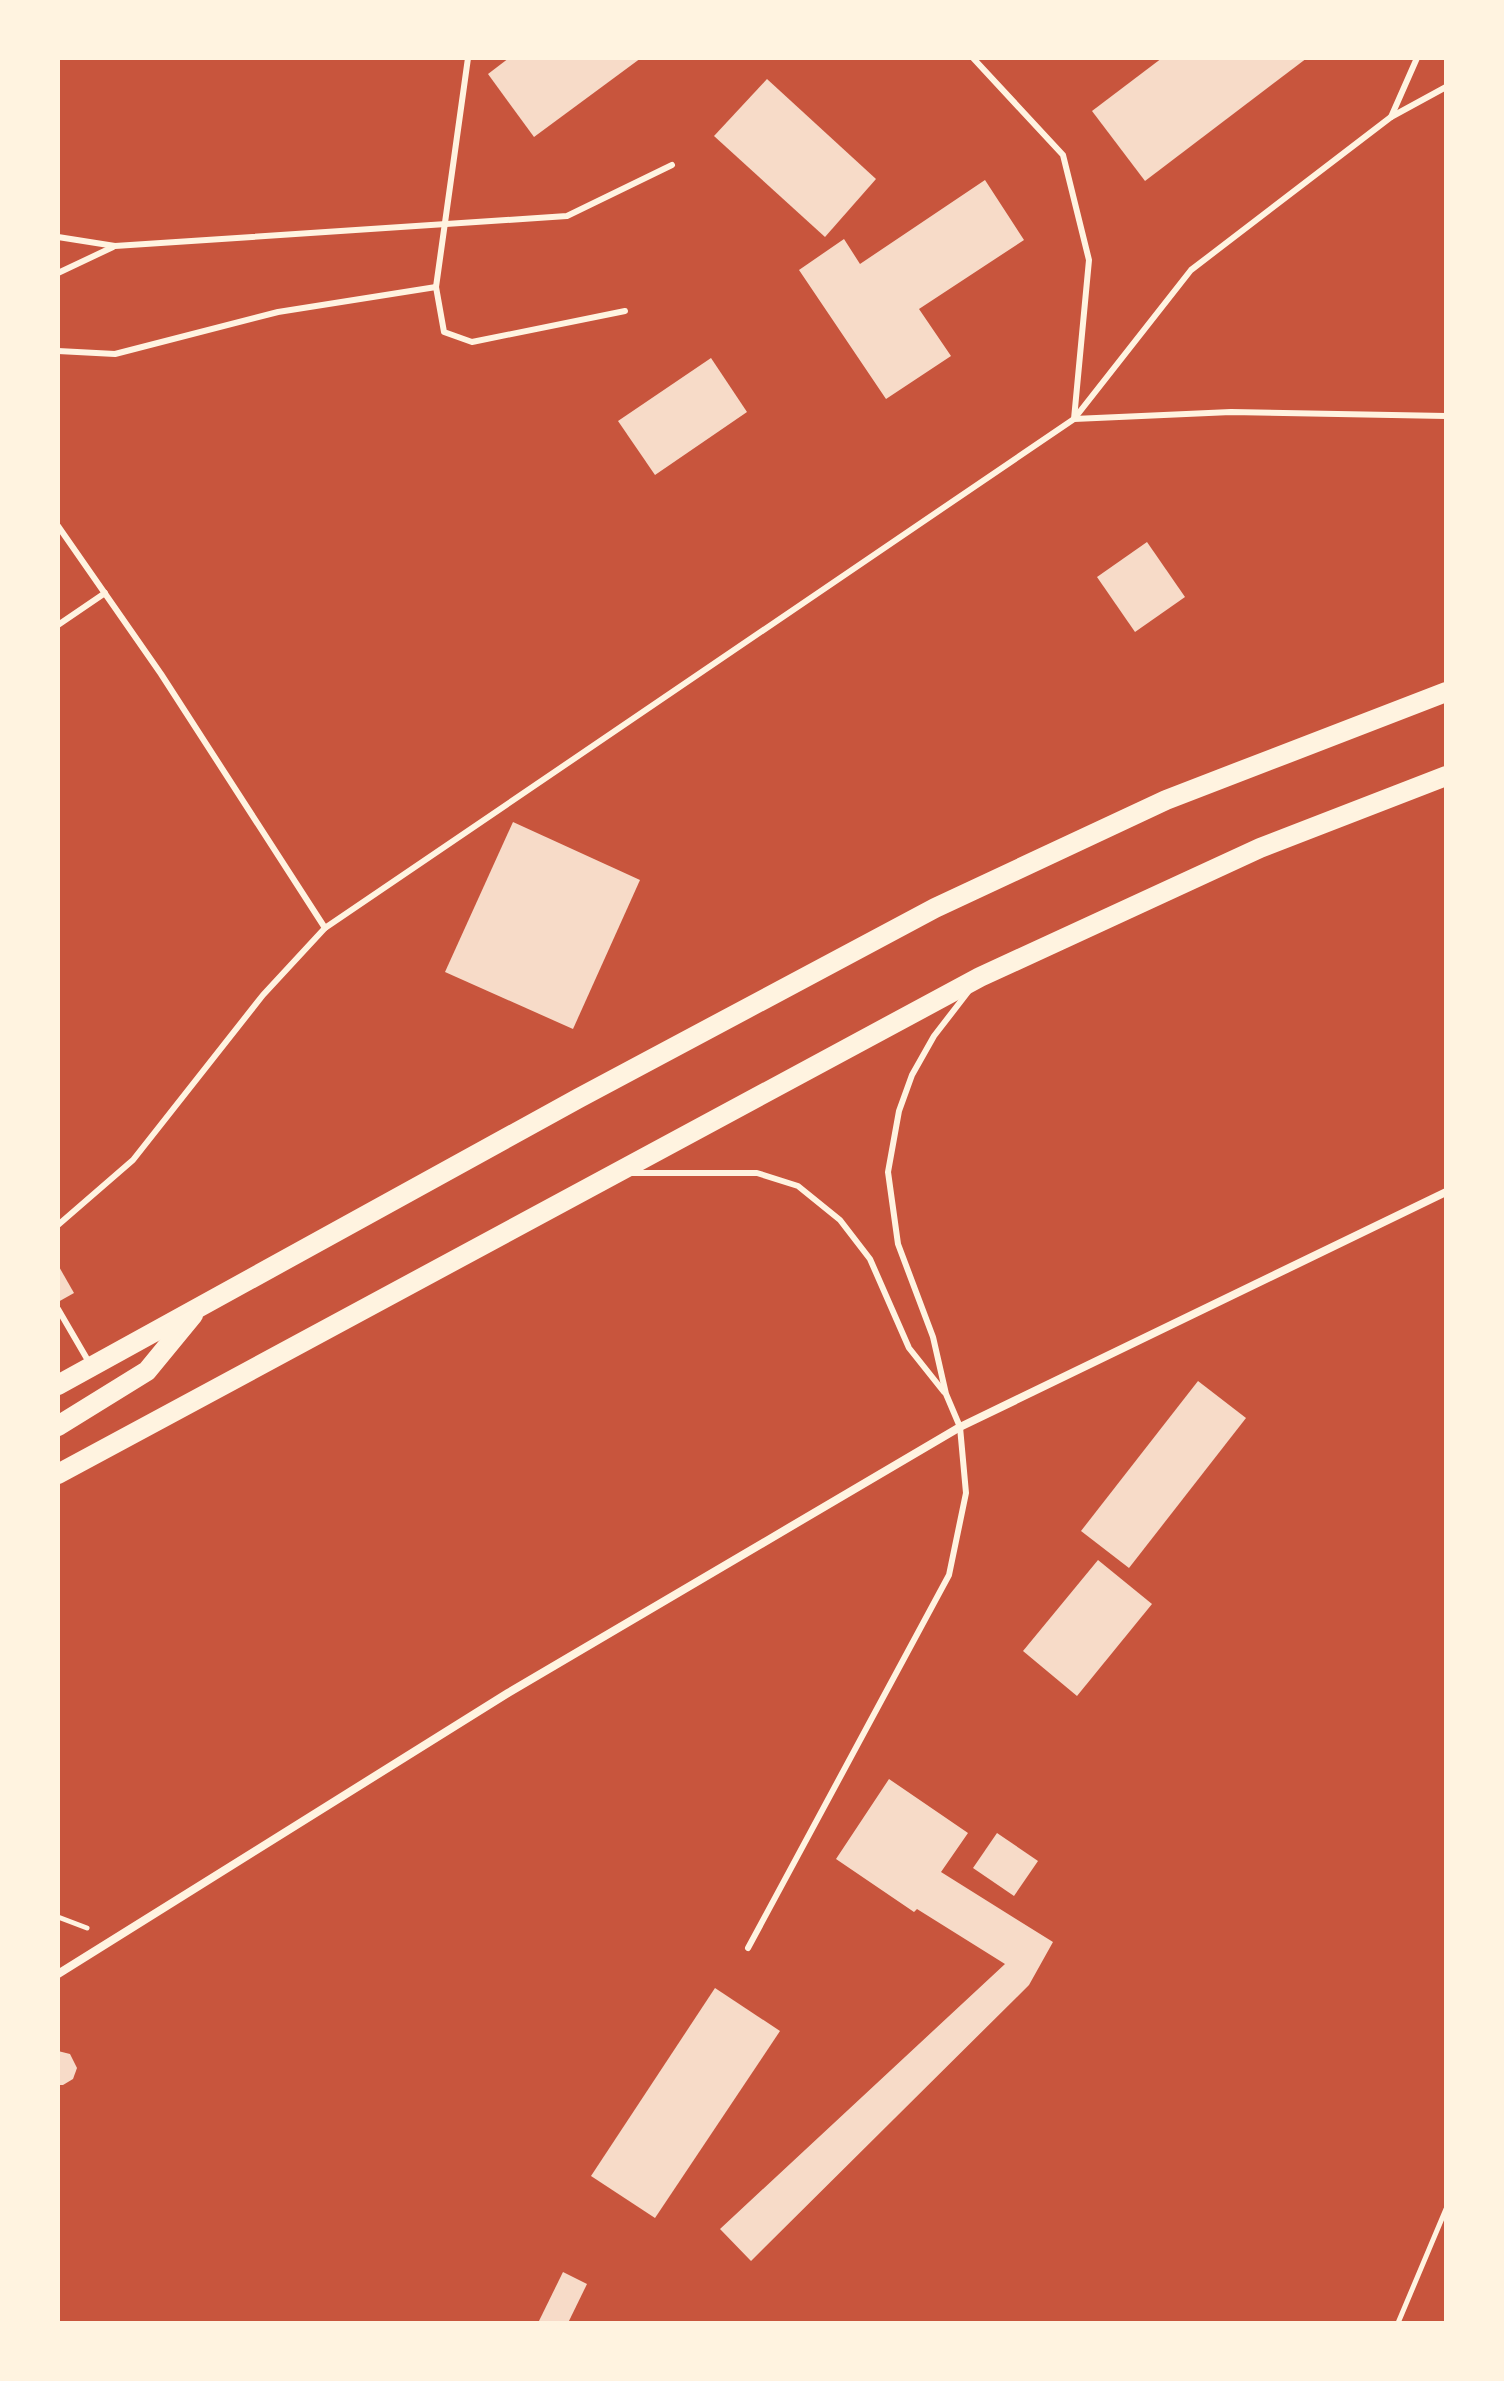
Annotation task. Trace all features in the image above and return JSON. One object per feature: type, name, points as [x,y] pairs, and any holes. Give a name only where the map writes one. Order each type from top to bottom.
[{"type":"main road","points":[[58,1385],[620,1076],[935,908],[1166,800],[1446,692]]},
{"type":"main road","points":[[58,1474],[980,977],[1260,848],[1446,776]]},
{"type":"main road","points":[[58,1426],[147,1371],[198,1308]]},
{"type":"street","points":[[58,1974],[495,1701],[960,1427],[1446,1192]]},
{"type":"lane","points":[[468,58],[436,287],[444,332],[472,342],[625,311]]},
{"type":"lane","points":[[973,58],[1063,155],[1089,260],[1074,419]]},
{"type":"lane","points":[[1391,117],[1417,58]]},
{"type":"lane","points":[[58,1225],[133,1160],[263,995],[325,928],[1074,419],[1191,270],[1391,117],[1446,87]]},
{"type":"lane","points":[[58,237],[115,246],[567,216],[672,165]]},
{"type":"lane","points":[[58,273],[115,246]]},
{"type":"lane","points":[[58,351],[115,354],[278,312],[436,287]]},
{"type":"lane","points":[[1074,419],[1231,412],[1446,416]]},
{"type":"lane","points":[[58,526],[325,928]]},
{"type":"lane","points":[[58,625],[105,593]]},
{"type":"lane","points":[[748,1948],[949,1575],[966,1493],[960,1427],[946,1394],[933,1337],[898,1244],[888,1172],[899,1111],[912,1075],[934,1036],[980,977]]},
{"type":"lane","points":[[616,1172],[757,1173],[798,1186],[840,1220],[870,1259],[909,1348],[946,1394]]},
{"type":"lane","points":[[58,1309],[92,1367]]},
{"type":"path","points":[[1398,2323],[1446,2209]]},
{"type":"building","points":[[509,58],[641,58],[534,137],[488,74]]},
{"type":"building","points":[[1162,58],[1307,58],[1145,181],[1092,111]]},
{"type":"building","points":[[767,79],[876,179],[825,237],[714,136]]},
{"type":"building","points":[[985,180],[1024,240],[919,309],[951,356],[886,399],[799,270],[844,239],[860,264]]},
{"type":"building","points":[[711,358],[747,412],[655,475],[618,421]]},
{"type":"building","points":[[1147,542],[1185,597],[1135,632],[1097,577]]},
{"type":"building","points":[[513,822],[640,880],[573,1029],[445,972]]},
{"type":"building","points":[[58,1265],[74,1293],[58,1302]]},
{"type":"building","points":[[1198,1381],[1246,1418],[1129,1568],[1081,1531]]},
{"type":"building","points":[[1098,1560],[1152,1604],[1077,1696],[1023,1651]]},
{"type":"building","points":[[889,1779],[968,1833],[941,1872],[1053,1942],[1029,1985],[751,2261],[720,2229],[1005,1964],[917,1909],[914,1912],[836,1859]]},
{"type":"building","points":[[997,1833],[1038,1861],[1014,1896],[973,1868]]},
{"type":"building","points":[[715,1988],[780,2031],[655,2218],[591,2176]]},
{"type":"building","points":[[58,2051],[70,2054],[77,2068],[73,2079],[63,2085],[58,2085]]},
{"type":"building","points":[[563,2272],[587,2284],[568,2323],[538,2323]]}]
